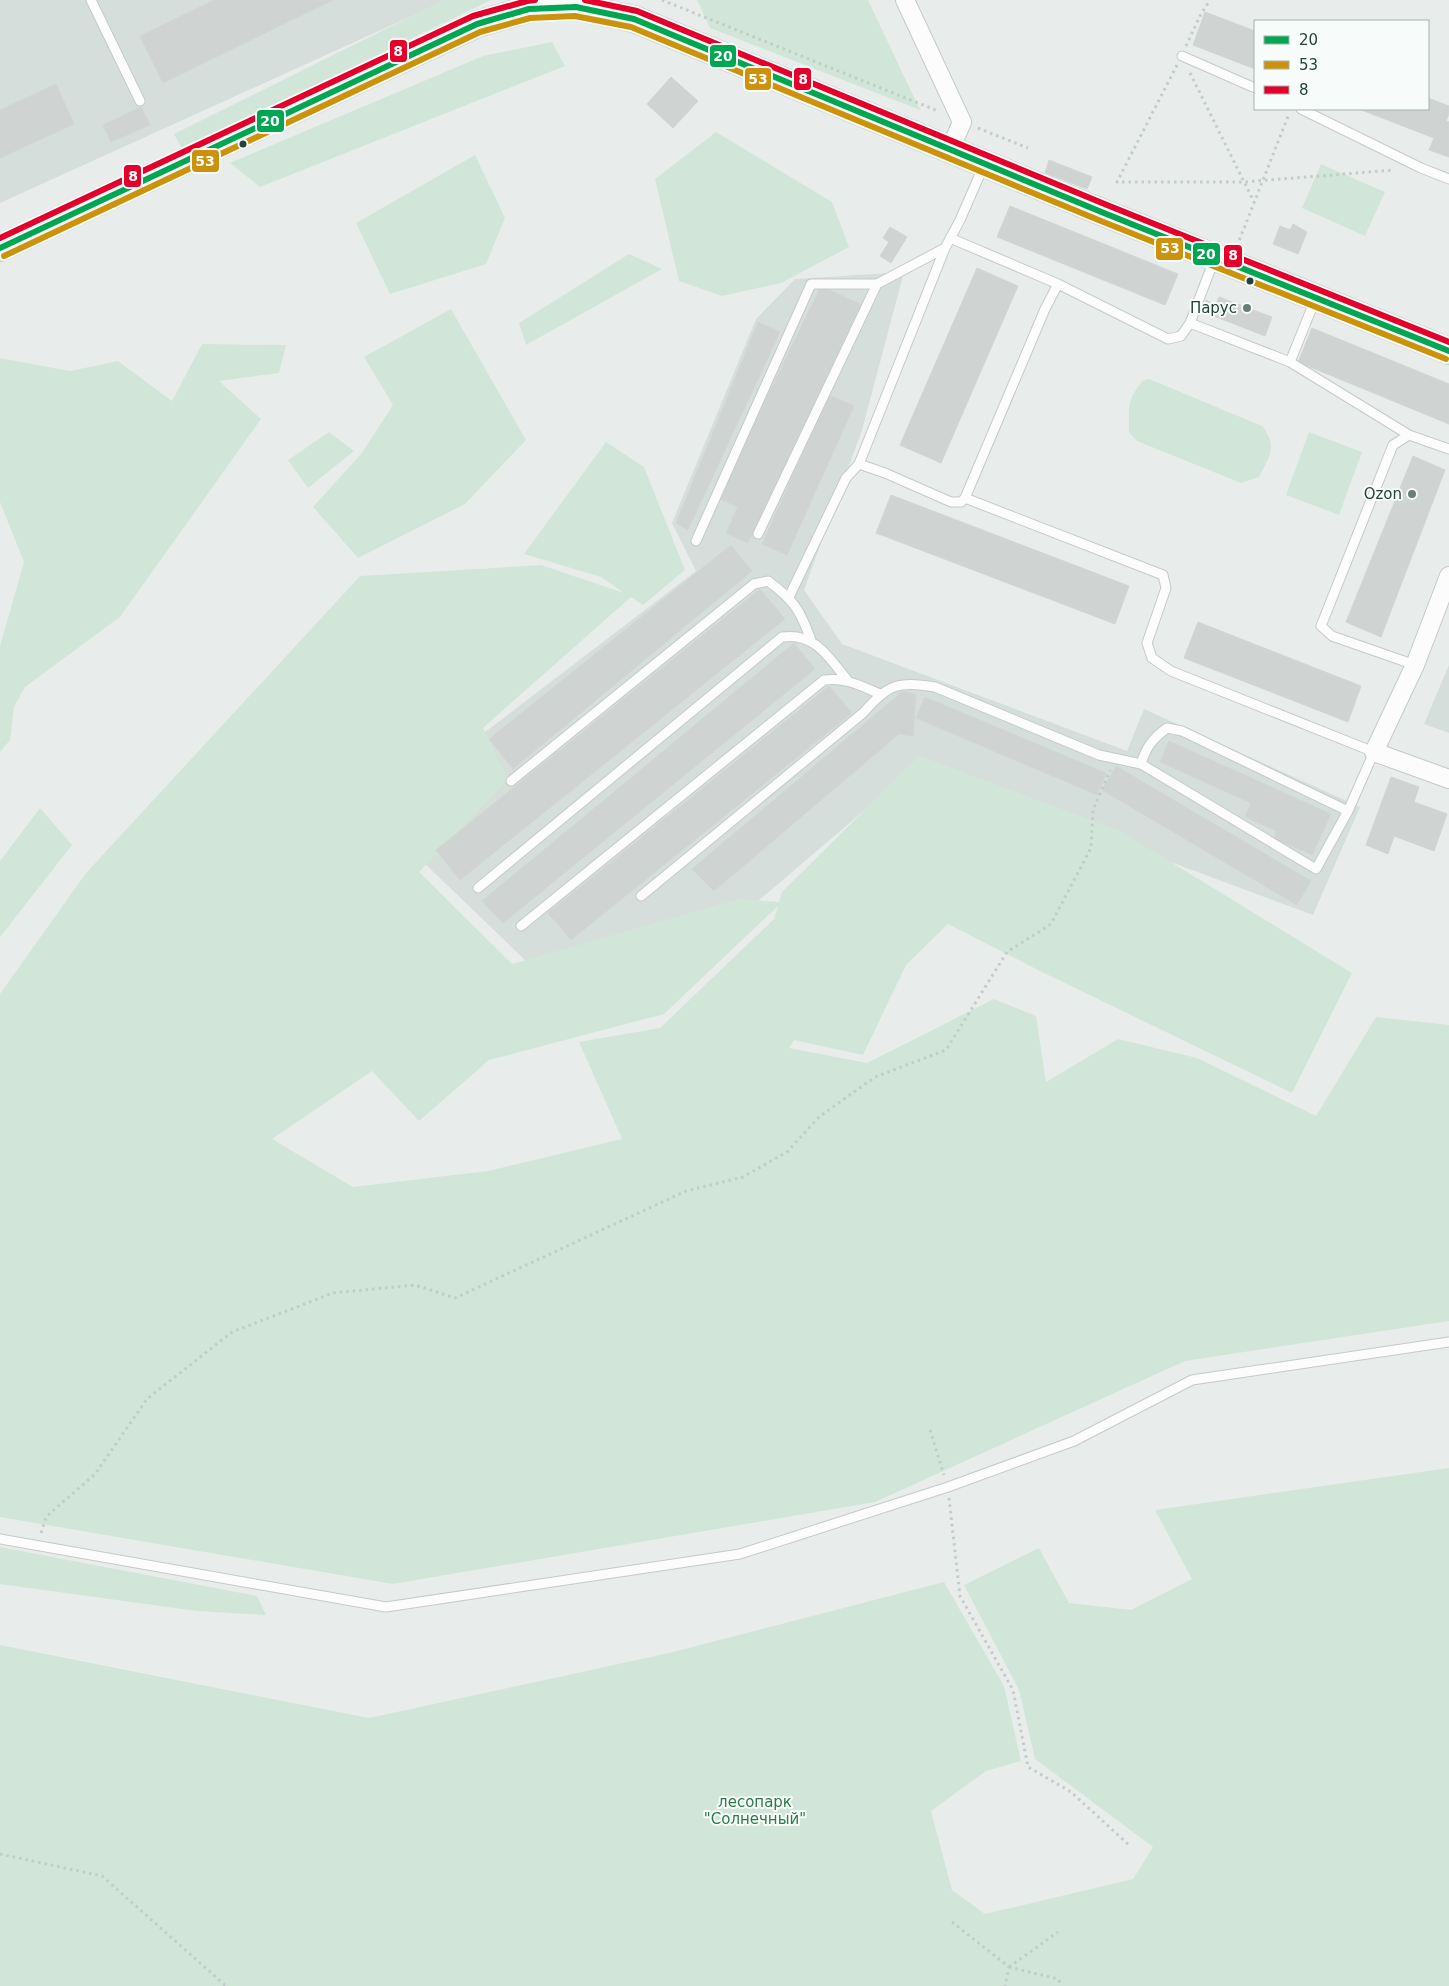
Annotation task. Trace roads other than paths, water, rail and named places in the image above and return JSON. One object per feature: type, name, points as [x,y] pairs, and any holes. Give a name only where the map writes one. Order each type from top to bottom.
[{"type":"main road","points":[[0,248],[477,24],[529,9],[576,3],[634,19],[950,150],[1449,351]]},
{"type":"street","points":[[905,0],[962,122],[950,150]]},
{"type":"street","points":[[1449,576],[1415,665],[1374,752],[1449,779]]},
{"type":"lane","points":[[91,0],[140,101]]},
{"type":"lane","points":[[1182,56],[1254,88]]},
{"type":"lane","points":[[1303,110],[1421,168],[1449,179]]},
{"type":"lane","points":[[789,598],[846,478],[859,464],[945,248],[960,220],[985,164]]},
{"type":"lane","points":[[950,238],[1058,284],[1168,339],[1181,336],[1190,323],[1223,261]]},
{"type":"lane","points":[[696,541],[811,284],[877,284],[945,248]]},
{"type":"lane","points":[[758,534],[877,284]]},
{"type":"lane","points":[[859,464],[885,473],[951,502],[961,502],[965,498],[1045,309],[1058,284]]},
{"type":"lane","points":[[1290,362],[1316,297]]},
{"type":"lane","points":[[1190,323],[1290,362],[1409,435],[1449,449]]},
{"type":"lane","points":[[1409,435],[1393,445],[1321,626],[1332,636],[1415,665]]},
{"type":"lane","points":[[641,896],[863,713],[880,694],[898,684],[935,687],[1099,755],[1141,764],[1316,869],[1348,811],[1374,752],[1172,671],[1152,658],[1146,643],[1166,588],[1163,575],[965,498]]},
{"type":"lane","points":[[511,781],[754,584],[768,581],[789,598],[802,614],[811,640]]},
{"type":"lane","points":[[478,888],[782,637],[794,635],[811,640],[827,655],[848,681]]},
{"type":"lane","points":[[521,926],[824,680],[834,678],[848,681],[880,694]]},
{"type":"lane","points":[[1141,764],[1145,750],[1154,737],[1167,728],[1182,731],[1348,811]]},
{"type":"lane","points":[[0,1540],[386,1607],[740,1554],[948,1487],[1074,1441],[1192,1380],[1449,1342]]},
{"type":"place","name":"Парус","points":[[1247,308]]},
{"type":"place","name":"Ozon","points":[[1412,494]]},
{"type":"park label","name":"лесопарк \"Солнечный\"","points":[[755,1810]]}]
